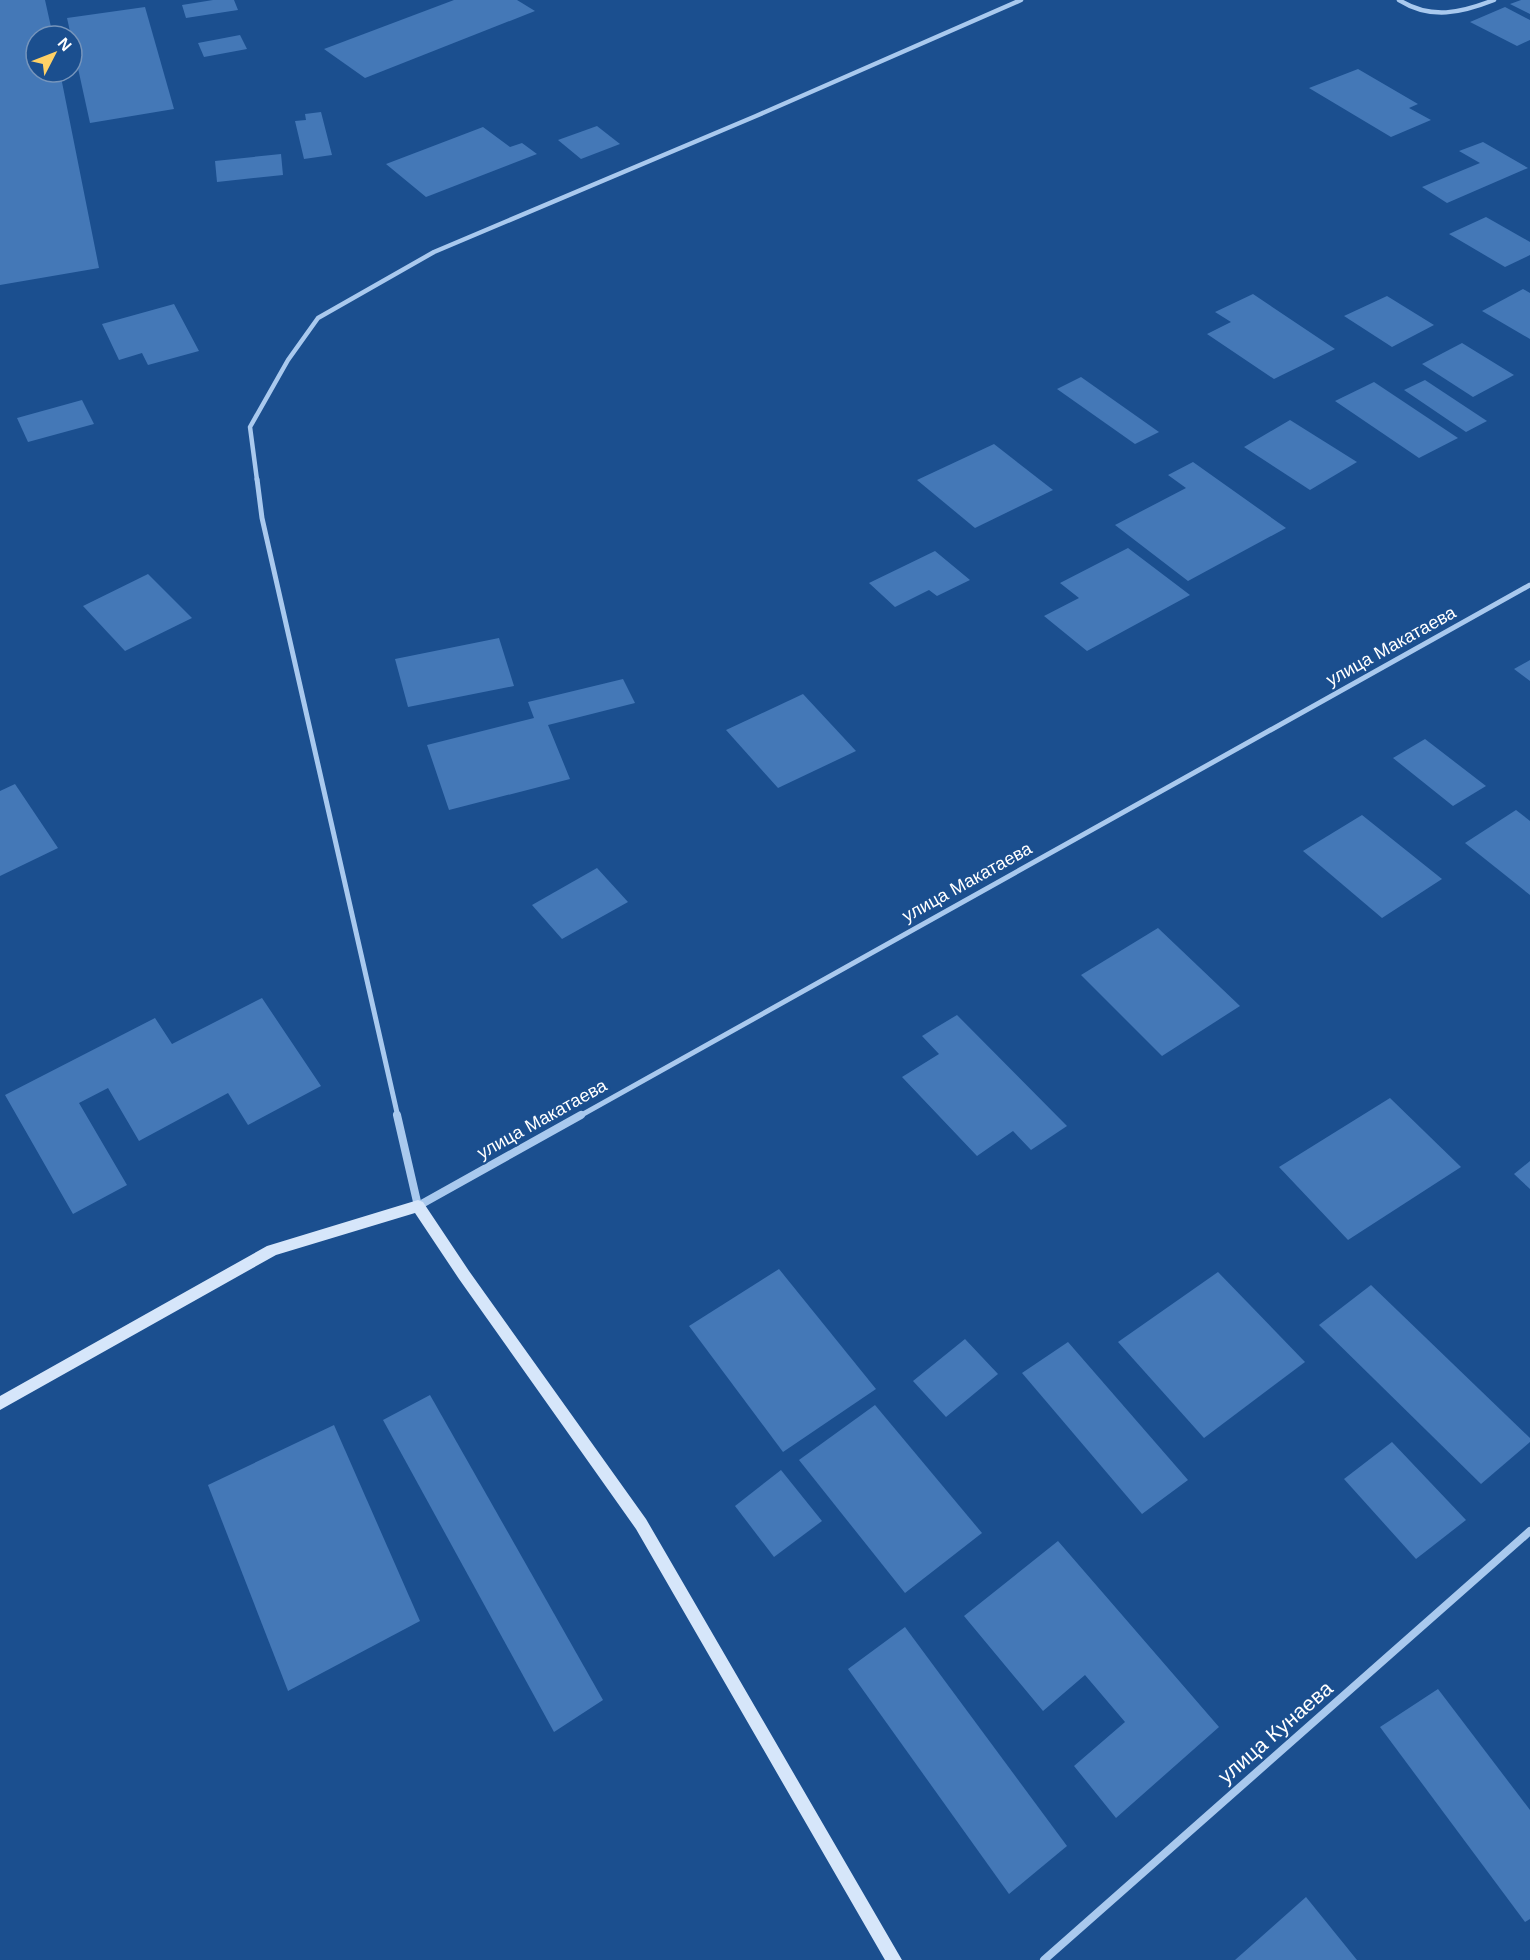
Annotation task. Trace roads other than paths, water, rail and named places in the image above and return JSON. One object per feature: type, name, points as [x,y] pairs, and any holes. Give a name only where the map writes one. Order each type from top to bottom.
[{"type":"street","points":[[894,1960],[641,1524],[464,1275],[418,1206],[262,518],[250,427],[288,360],[318,318],[434,252],[756,116],[1021,0]]},
{"type":"street","points":[[1399,0],[1424,11],[1444,15],[1465,12],[1494,0]]},
{"type":"street","name":"улица Макатаева","points":[[418,1206],[1530,585]]},
{"type":"street","points":[[0,1403],[272,1250],[418,1206]]},
{"type":"street","name":"улица Кунаева","points":[[1044,1960],[1530,1531]]}]
